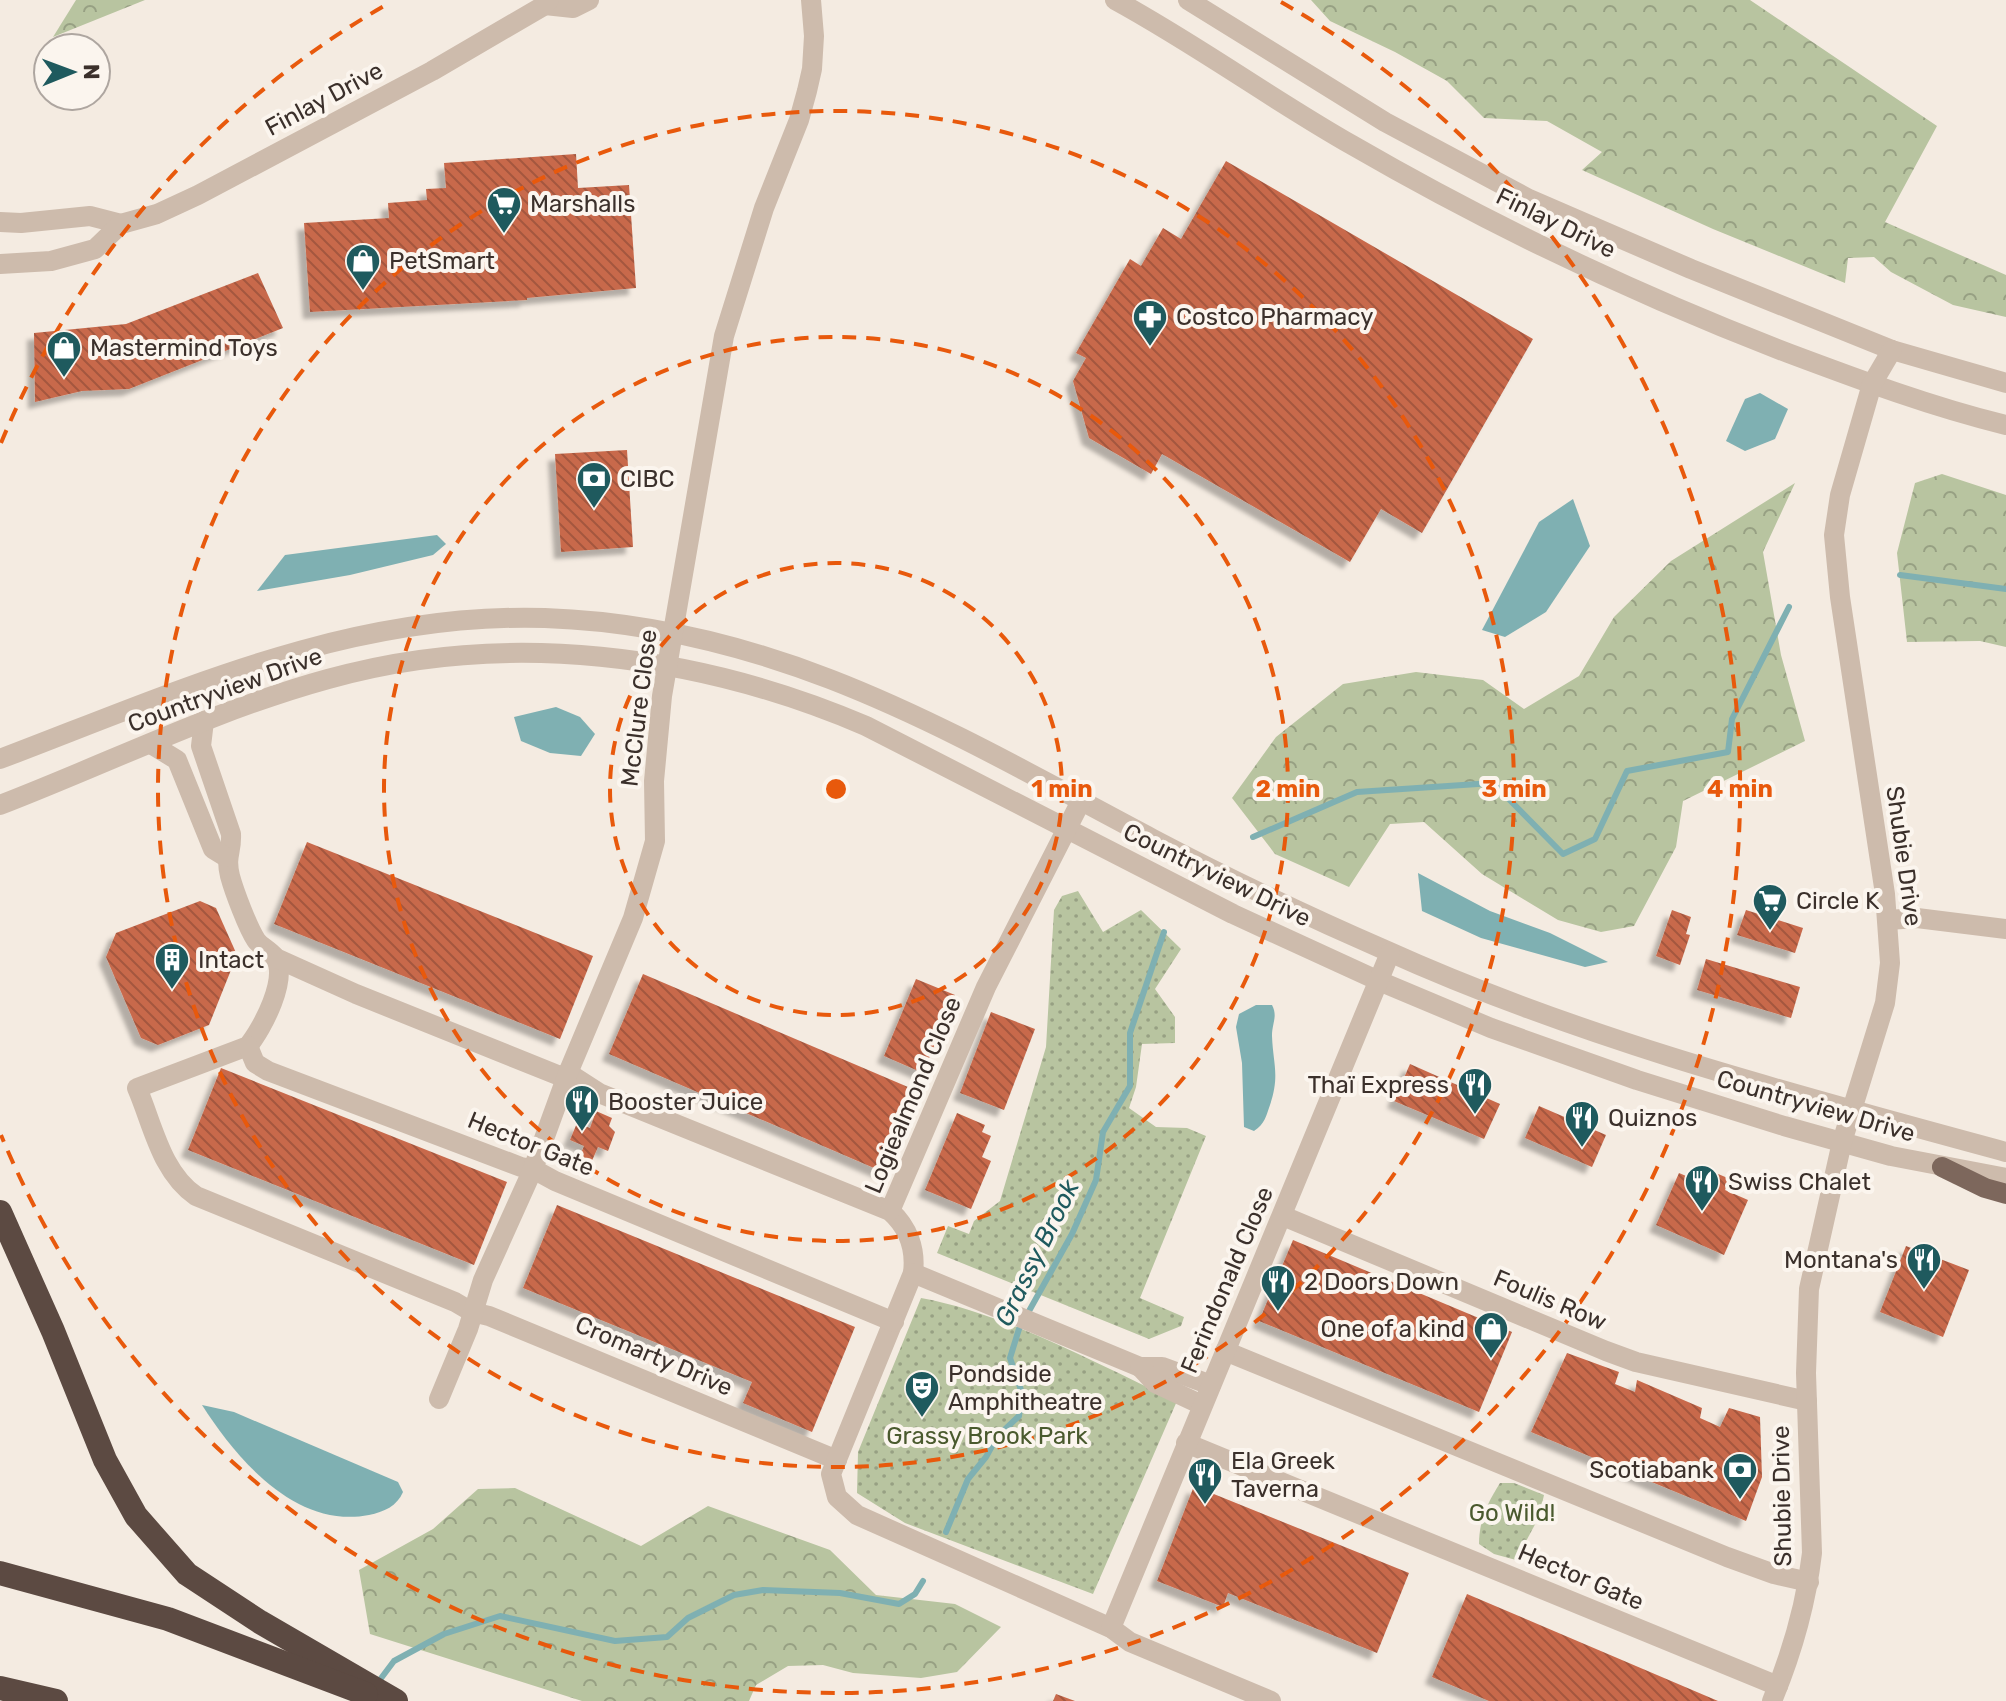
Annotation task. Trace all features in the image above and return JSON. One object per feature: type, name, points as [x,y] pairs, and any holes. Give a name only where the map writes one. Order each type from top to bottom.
[{"type":"highway","points":[[0,1212],[53,1331],[105,1460],[136,1516],[187,1574],[334,1675]]},
{"type":"highway","points":[[0,1573],[168,1619],[334,1675],[392,1701]]},
{"type":"highway","points":[[0,1688],[56,1701]]},
{"type":"main road","points":[[1942,1167],[1985,1188],[2006,1194]]},
{"type":"street","name":"Finlay Drive","points":[[0,264],[51,261],[95,249],[121,224],[157,214],[239,174],[432,71],[547,3],[573,8],[589,0]]},
{"type":"street","name":"McClure Close","points":[[439,1399],[483,1280],[533,1169],[568,1073],[633,918],[655,841],[654,781],[668,664],[724,336],[764,208],[799,120],[812,69],[814,36],[811,0]]},
{"type":"street","name":"Finlay Drive","points":[[1115,0],[1302,116],[1495,224],[1675,307],[1872,384],[2006,425]]},
{"type":"street","name":"Finlay Drive","points":[[1188,0],[1365,111],[1501,186],[1691,269],[1892,350],[2006,383]]},
{"type":"street","name":"Finlay Drive","points":[[0,222],[32,223],[90,216],[121,224]]},
{"type":"street","name":"Shubie Drive","points":[[1775,1694],[1797,1635],[1809,1582],[1813,1525],[1807,1401],[1809,1289],[1842,1142],[1885,1003],[1890,963],[1888,920],[1840,597],[1834,535],[1840,495],[1872,384],[1892,350]]},
{"type":"street","name":"Countryview Drive","points":[[0,759],[274,658],[375,631],[443,622],[543,618],[673,633],[791,663],[879,697],[942,726],[1214,870],[1390,953],[1546,1014],[1749,1082],[2006,1152]]},
{"type":"street","name":"Countryview Drive","points":[[0,805],[204,721],[330,678],[419,660],[512,653],[604,657],[668,664],[753,684],[838,714],[921,753],[1203,900],[1379,981],[1491,1028],[1607,1070],[1842,1142],[1942,1167],[2006,1178]]},
{"type":"street","points":[[204,721],[201,746],[231,834],[232,845],[226,857],[231,877],[256,940],[276,958],[546,1071],[560,1076],[568,1073],[599,1093],[890,1211]]},
{"type":"street","points":[[151,744],[177,760],[213,849],[226,857]]},
{"type":"street","name":"Logiealmond Close","points":[[913,1273],[911,1244],[904,1227],[890,1211],[986,987],[1081,801]]},
{"type":"street","points":[[1888,920],[1917,918],[2006,929]]},
{"type":"street","name":"Ferindonald Close","points":[[1111,1628],[1390,953]]},
{"type":"street","points":[[248,1046],[258,1035],[278,986],[280,977],[276,958]]},
{"type":"street","name":"Hector Gate","points":[[248,1046],[255,1063],[268,1071],[533,1169],[555,1181],[894,1322]]},
{"type":"street","name":"Cromarty Drive","points":[[248,1046],[137,1088],[168,1167],[176,1180],[196,1196],[837,1460]]},
{"type":"street","name":"Foulis Row","points":[[1283,1216],[1636,1362],[1807,1401]]},
{"type":"street","points":[[1211,1385],[1162,1367],[1140,1367],[913,1273],[831,1474],[832,1483],[837,1497],[850,1512],[1111,1628],[1130,1642],[1271,1701]]},
{"type":"street","points":[[1225,1351],[1727,1557],[1774,1574],[1809,1582]]},
{"type":"street","points":[[1140,1367],[1155,1383],[1202,1405]]},
{"type":"street","name":"Hector Gate","points":[[1186,1443],[1775,1694]]},
{"type":"green space","points":[[76,0],[145,0],[65,32],[56,32]]},
{"type":"green space","points":[[1311,0],[1750,0],[1937,126],[1885,222],[2006,275],[2006,317],[1953,305],[1891,272],[1874,257],[1848,258],[1845,283],[1713,229],[1582,170],[1602,152],[1547,121],[1484,118],[1447,81],[1330,21]]},
{"type":"green space","points":[[1942,474],[2006,495],[2006,647],[1980,641],[1907,642],[1897,553],[1915,483]]},
{"type":"green space","points":[[1795,483],[1763,552],[1781,655],[1805,741],[1683,801],[1676,847],[1634,926],[1601,932],[1558,920],[1482,874],[1424,822],[1390,824],[1349,887],[1275,854],[1232,798],[1276,737],[1343,684],[1416,672],[1483,680],[1524,709],[1579,676],[1614,617],[1671,561]]},
{"type":"green space","points":[[1078,891],[1103,932],[1141,910],[1181,949],[1155,989],[1175,1017],[1175,1043],[1142,1044],[1136,1087],[1129,1108],[1156,1127],[1187,1128],[1206,1136],[1140,1298],[1184,1317],[1181,1326],[1149,1339],[937,1253],[948,1226],[969,1234],[974,1221],[1000,1201],[1046,1047],[1054,910],[1062,896]]},
{"type":"green space","name":"Grassy Brook Park","points":[[921,1298],[953,1305],[1018,1328],[1177,1401],[1093,1594],[905,1523],[857,1493],[858,1452]]},
{"type":"green space","name":"Go Wild!","points":[[1500,1483],[1514,1483],[1544,1495],[1539,1517],[1516,1560],[1494,1554],[1479,1544],[1485,1512]]},
{"type":"green space","points":[[515,1488],[641,1546],[708,1506],[830,1550],[876,1595],[955,1604],[1001,1627],[957,1672],[921,1678],[853,1673],[823,1665],[788,1666],[756,1685],[749,1701],[582,1701],[370,1634],[359,1570],[433,1529],[478,1489]]},
{"type":"water","points":[[1760,393],[1788,409],[1775,439],[1745,451],[1726,441],[1745,399]]},
{"type":"water","points":[[1573,499],[1590,546],[1546,612],[1505,637],[1482,630],[1539,522]]},
{"type":"water","points":[[437,535],[446,544],[433,555],[350,575],[257,591],[285,555]]},
{"type":"water","points":[[556,707],[580,717],[595,734],[581,756],[550,753],[521,741],[514,717]]},
{"type":"water","points":[[1418,873],[1490,911],[1550,933],[1608,962],[1585,967],[1481,938],[1422,911]]},
{"type":"water","points":[[1256,1005],[1272,1005],[1274,1009],[1275,1077],[1266,1116],[1254,1131],[1244,1127],[1242,1063],[1236,1027],[1239,1014]]},
{"type":"water","points":[[202,1405],[234,1412],[398,1482],[403,1492],[389,1508],[369,1515],[342,1517],[293,1501],[251,1468]]},
{"type":"building","points":[[576,154],[578,188],[629,185],[636,288],[527,300],[310,312],[304,223],[389,218],[388,203],[427,200],[426,189],[446,188],[444,163]]},
{"type":"building","points":[[1226,161],[1533,339],[1422,533],[1381,509],[1350,562],[1162,454],[1151,474],[1089,438],[1073,381],[1086,358],[1076,353],[1130,259],[1141,266],[1163,228],[1181,239]]},
{"type":"building","points":[[258,273],[283,328],[129,389],[82,391],[35,402],[34,333],[126,324]]},
{"type":"building","name":"CIBC","points":[[627,450],[633,547],[561,552],[555,454]]},
{"type":"building","points":[[307,842],[593,956],[560,1039],[274,924]]},
{"type":"building","name":"Intact","points":[[200,901],[216,908],[237,955],[209,1025],[158,1045],[141,1038],[106,957],[116,933]]},
{"type":"building","points":[[1672,910],[1691,917],[1686,934],[1690,935],[1680,965],[1656,956]]},
{"type":"building","name":"Circle K","points":[[1746,910],[1803,928],[1795,953],[1737,935]]},
{"type":"building","points":[[1706,959],[1800,987],[1791,1018],[1697,990]]},
{"type":"building","points":[[643,974],[915,1090],[881,1171],[609,1054]]},
{"type":"building","points":[[916,979],[955,995],[923,1073],[884,1056]]},
{"type":"building","points":[[991,1012],[1035,1029],[1004,1110],[960,1093]]},
{"type":"building","points":[[1410,1064],[1500,1104],[1484,1139],[1394,1101]]},
{"type":"building","points":[[221,1068],[507,1182],[474,1265],[188,1150]]},
{"type":"building","points":[[1539,1106],[1606,1135],[1592,1167],[1525,1138]]},
{"type":"building","points":[[596,1111],[612,1118],[609,1126],[615,1132],[608,1151],[598,1147],[591,1163],[579,1158],[584,1146],[570,1140],[577,1123],[590,1128]]},
{"type":"building","points":[[957,1113],[985,1125],[982,1132],[991,1136],[982,1157],[991,1161],[971,1209],[925,1190]]},
{"type":"building","name":"Swiss Chalet","points":[[1704,1168],[1730,1179],[1725,1190],[1748,1200],[1724,1255],[1656,1225],[1679,1173],[1698,1181]]},
{"type":"building","points":[[557,1205],[855,1327],[812,1432],[743,1403],[752,1382],[523,1288]]},
{"type":"building","points":[[1293,1240],[1512,1332],[1479,1412],[1259,1321]]},
{"type":"building","name":"Montana's","points":[[1906,1246],[1969,1270],[1943,1337],[1880,1312]]},
{"type":"building","points":[[1567,1353],[1619,1372],[1615,1384],[1635,1392],[1637,1380],[1702,1408],[1700,1418],[1720,1427],[1729,1408],[1760,1417],[1762,1477],[1746,1521],[1531,1432]]},
{"type":"building","points":[[1194,1486],[1409,1573],[1377,1653],[1228,1593],[1223,1607],[1157,1581]]},
{"type":"building","points":[[1467,1594],[1718,1701],[1489,1701],[1432,1677]]},
{"type":"building","points":[[1056,1694],[1075,1701],[1053,1701]]},
{"type":"waterway","name":"Grassy Brook","points":[[1900,575],[2006,589]]},
{"type":"waterway","name":"Grassy Brook","points":[[1253,837],[1357,792],[1493,783],[1563,854],[1595,839],[1627,771],[1728,752],[1732,719],[1789,607]]},
{"type":"waterway","name":"Grassy Brook","points":[[946,1532],[968,1479],[997,1437],[1019,1416],[1022,1393],[1010,1358],[1019,1329],[1072,1234],[1096,1180],[1103,1132],[1130,1086],[1130,1033],[1164,932]]},
{"type":"waterway","name":"Grassy Brook","points":[[376,1685],[394,1661],[444,1634],[500,1616],[615,1641],[667,1637],[688,1618],[734,1595],[763,1590],[840,1593],[899,1604],[915,1594],[923,1581]]},
{"type":"place","name":"Marshalls","points":[[504,235]]},
{"type":"place","name":"PetSmart","points":[[363,292]]},
{"type":"place","name":"Costco Pharmacy","points":[[1150,348]]},
{"type":"place","name":"Mastermind Toys","points":[[64,379]]},
{"type":"place","name":"CIBC","points":[[594,510]]},
{"type":"place","name":"Circle K","points":[[1770,932]]},
{"type":"place","name":"Intact","points":[[172,991]]},
{"type":"place","name":"Thaï Express","points":[[1475,1116]]},
{"type":"place","name":"Booster Juice","points":[[582,1133]]},
{"type":"place","name":"Quiznos","points":[[1582,1149]]},
{"type":"place","name":"Swiss Chalet","points":[[1702,1213]]},
{"type":"place","name":"Montana's","points":[[1924,1291]]},
{"type":"place","name":"2 Doors Down","points":[[1278,1313]]},
{"type":"place","name":"One of a kind","points":[[1491,1360]]},
{"type":"place","name":"Pondside Amphitheatre","points":[[922,1419]]},
{"type":"place","name":"Scotiabank","points":[[1740,1501]]},
{"type":"place","name":"Ela Greek Taverna","points":[[1205,1506]]}]
